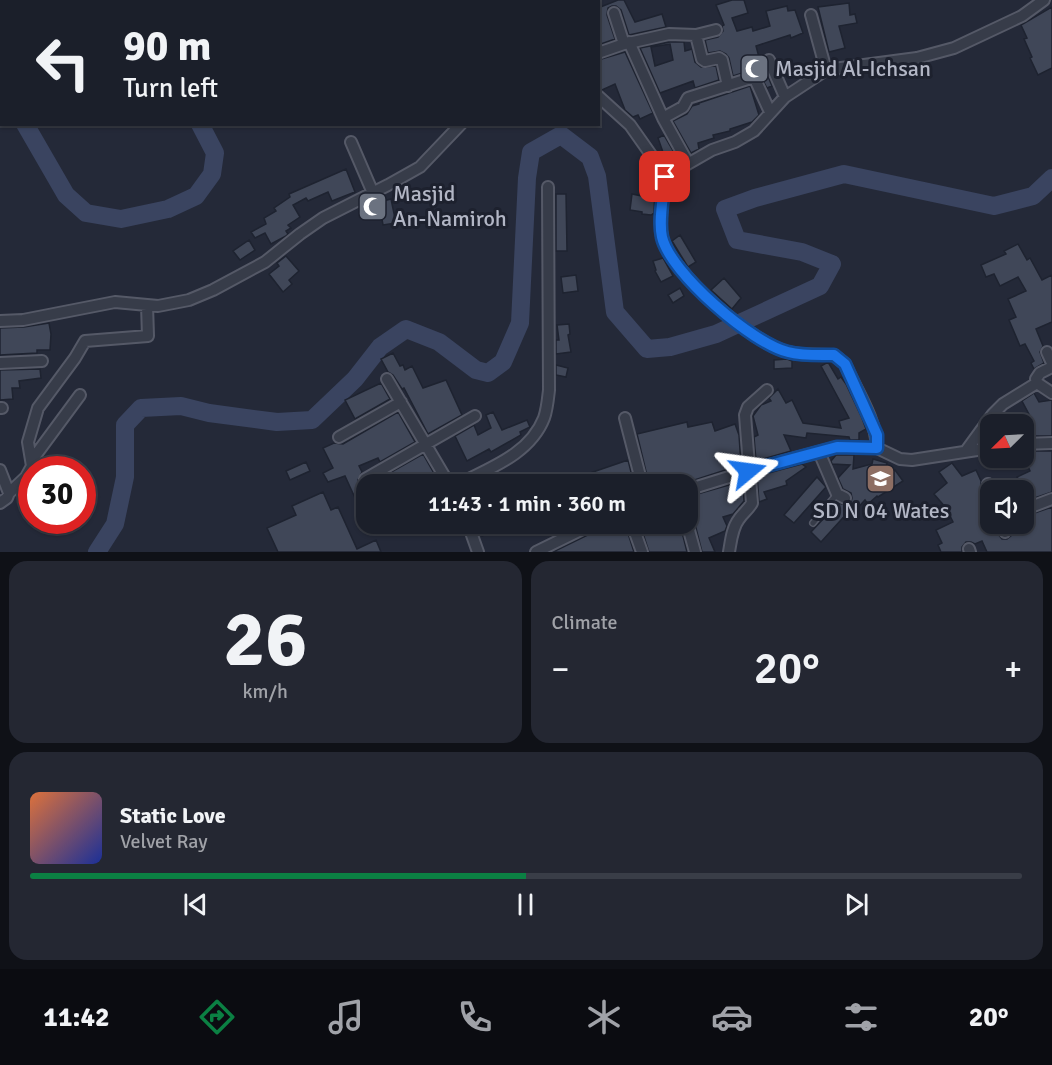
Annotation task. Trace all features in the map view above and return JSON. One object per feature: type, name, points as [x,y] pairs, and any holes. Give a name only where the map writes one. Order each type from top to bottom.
[{"type":"street","points":[[665,177],[712,150],[735,142],[754,131],[786,97],[826,70],[917,58],[954,48],[1022,16],[1044,0]]},
{"type":"street","points":[[614,13],[626,43],[688,163]]},
{"type":"street","points":[[811,15],[826,70]]},
{"type":"street","points":[[600,52],[626,43],[669,34],[696,35],[716,30]]},
{"type":"street","points":[[696,35],[702,59],[721,59],[728,87]]},
{"type":"street","points":[[769,60],[786,97]]},
{"type":"street","points":[[663,118],[684,107],[688,98],[754,77],[770,112]]},
{"type":"street","points":[[600,98],[630,125],[665,177],[662,237],[667,249],[693,283],[717,308],[752,335],[788,352],[834,355],[840,359],[845,364],[870,418],[877,435],[877,448]]},
{"type":"street","points":[[0,321],[23,320],[115,302],[158,306],[172,304],[213,290],[265,262],[324,218],[420,167],[438,151],[459,126]]},
{"type":"street","points":[[351,142],[373,193]]},
{"type":"street","points":[[478,474],[519,452],[536,433],[545,417],[549,390],[548,187]]},
{"type":"street","points":[[31,456],[28,442],[38,408],[75,358],[80,346],[85,341],[148,336],[147,305]]},
{"type":"street","points":[[0,363],[42,361]]},
{"type":"street","points":[[1037,383],[1037,376],[1050,361]]},
{"type":"street","points":[[387,379],[443,474]]},
{"type":"street","points":[[966,451],[1003,404],[1037,383]]},
{"type":"street","points":[[1037,383],[1052,393]]},
{"type":"street","points":[[729,552],[733,531],[752,503],[745,415],[748,406],[766,390]]},
{"type":"street","points":[[35,456],[80,395]]},
{"type":"street","points":[[339,437],[401,402]]},
{"type":"street","points":[[372,474],[475,416]]},
{"type":"street","points":[[625,418],[639,474]]},
{"type":"street","points":[[1034,444],[1052,443]]},
{"type":"street","points":[[698,487],[837,447],[877,448],[900,459],[912,460],[980,449]]},
{"type":"street","points":[[819,452],[841,496]]},
{"type":"street","points":[[0,470],[9,493]]},
{"type":"street","points":[[0,503],[18,485]]},
{"type":"street","points":[[1034,506],[1052,499]]},
{"type":"street","points":[[472,534],[478,552]]},
{"type":"street","points":[[536,552],[557,548],[578,534]]},
{"type":"street","points":[[636,534],[642,552]]},
{"type":"street","points":[[690,534],[695,552]]},
{"type":"lane","points":[[813,523],[841,496]]},
{"type":"building","points":[[624,0],[635,22],[662,14],[666,27],[629,35],[621,10],[612,6],[608,8],[607,15],[615,39],[600,44],[600,7]]},
{"type":"building","points":[[732,0],[744,0],[748,13],[732,18],[737,31],[752,27],[753,31],[770,26],[766,11],[787,6],[788,11],[795,10],[803,33],[756,46],[764,76],[767,74],[772,86],[767,88],[758,71],[752,70],[733,76],[726,54],[720,51],[708,53],[705,40],[718,37],[724,25],[716,5]]},
{"type":"building","points":[[849,3],[850,15],[855,14],[857,23],[839,26],[845,48],[829,52],[818,7]]},
{"type":"building","points":[[1052,7],[1052,68],[1038,75],[1030,58],[1032,57],[1024,39],[1027,38],[1021,25]]},
{"type":"building","points":[[670,42],[684,42],[685,51],[692,49],[695,62],[701,67],[716,66],[719,80],[695,88],[693,81],[660,93],[640,48]],"holes":[[[670,44],[673,60],[655,66],[651,47]]]},
{"type":"building","points":[[625,52],[653,113],[640,119],[638,115],[633,117],[625,110],[615,84],[600,90],[600,59]]},
{"type":"building","points":[[750,86],[759,115],[752,122],[713,135],[714,138],[698,143],[699,149],[691,153],[673,121],[687,114],[692,106]]},
{"type":"building","points":[[664,135],[675,154],[665,158],[658,138]]},
{"type":"building","points":[[346,169],[355,192],[332,201],[328,192],[308,201],[306,198],[293,205],[300,217],[288,225],[291,228],[286,231],[288,234],[286,236],[271,244],[265,233],[255,238],[251,232],[266,224],[264,218],[276,211],[274,208],[290,197],[289,194]]},
{"type":"building","points":[[642,189],[655,190],[654,213],[651,215],[630,210],[632,194],[642,196]]},
{"type":"building","points":[[556,194],[566,194],[567,251],[556,251]]},
{"type":"building","points":[[391,199],[396,223],[383,225],[379,202]]},
{"type":"building","points":[[680,235],[696,262],[688,267],[672,241]]},
{"type":"building","points":[[249,240],[255,250],[240,260],[233,251]]},
{"type":"building","points":[[1018,244],[1027,260],[1030,258],[1042,280],[1052,275],[1052,322],[1036,329],[1043,346],[1040,352],[1044,363],[1034,369],[1031,363],[1034,361],[1025,344],[1020,346],[1009,320],[1016,317],[1008,299],[1026,291],[1018,277],[1000,286],[994,274],[986,277],[981,265],[1006,254],[1004,251]]},
{"type":"building","points":[[286,256],[299,271],[289,280],[292,284],[283,292],[269,274]]},
{"type":"building","points":[[663,258],[673,276],[661,282],[653,261]]},
{"type":"building","points":[[576,275],[578,291],[563,293],[561,277]]},
{"type":"building","points":[[724,278],[741,298],[732,309],[711,290]]},
{"type":"building","points":[[680,288],[684,296],[673,303],[668,295]]},
{"type":"building","points":[[49,323],[50,350],[0,355],[0,328]]},
{"type":"building","points":[[569,324],[571,352],[556,354],[556,340],[559,340],[557,325]]},
{"type":"building","points":[[393,353],[405,370],[412,366],[423,388],[446,380],[462,415],[428,434],[404,388],[402,389],[393,375],[388,372],[381,359]]},
{"type":"building","points":[[774,360],[792,361],[792,368],[774,369]]},
{"type":"building","points":[[828,362],[838,379],[841,377],[846,384],[862,418],[866,429],[859,433],[859,440],[807,433],[806,438],[784,435],[791,451],[756,461],[754,437],[758,435],[753,416],[761,405],[771,401],[769,398],[778,389],[786,403],[792,400],[803,423],[841,428],[839,421],[849,418],[821,366]]},
{"type":"building","points":[[556,365],[568,368],[566,377],[556,375]]},
{"type":"building","points":[[40,369],[41,378],[19,381],[20,388],[12,388],[13,399],[0,400],[0,370]]},
{"type":"building","points":[[381,383],[390,399],[355,419],[345,400]]},
{"type":"building","points":[[1034,393],[1039,402],[1052,400],[1052,436],[1034,436],[1034,414],[1029,414],[1022,401]]},
{"type":"building","points":[[398,412],[415,442],[380,462],[378,458],[359,466],[362,472],[356,474],[356,500],[345,476],[328,482],[323,473],[333,468],[323,448],[334,443],[343,444]]},
{"type":"building","points":[[493,412],[502,430],[527,420],[530,427],[520,432],[521,435],[491,452],[489,449],[467,461],[455,436],[474,425],[478,435],[491,428],[486,415]]},
{"type":"building","points":[[687,422],[688,427],[712,422],[715,431],[735,424],[739,435],[741,465],[698,479],[698,474],[647,474],[637,434]]},
{"type":"building","points":[[1034,451],[1052,451],[1052,492],[1034,498],[1034,480],[1019,480],[1017,477],[1030,471],[1029,468],[1034,468]]},
{"type":"building","points":[[423,454],[434,474],[388,474]]},
{"type":"building","points":[[836,455],[854,455],[853,469],[872,464],[873,459],[887,463],[884,477],[895,470],[903,481],[868,504],[865,500],[852,514],[849,511],[821,542],[811,532],[838,503],[846,505],[851,502],[852,498],[851,493],[843,489],[838,478],[850,465],[832,464],[831,461]]},
{"type":"building","points":[[628,460],[632,474],[588,474]]},
{"type":"building","points":[[306,462],[310,471],[290,480],[286,471]]},
{"type":"building","points":[[952,463],[962,476],[976,470],[981,480],[980,534],[998,534],[1002,539],[1007,539],[1012,534],[1034,534],[1034,513],[1052,507],[1052,552],[987,552],[982,541],[975,544],[966,542],[962,547],[962,552],[941,552],[938,545],[942,543],[936,530],[953,522],[946,508],[934,494],[947,483],[939,472]]},
{"type":"building","points":[[802,464],[806,467],[786,481],[787,485],[764,492],[767,499],[759,502],[757,476]]},
{"type":"building","points":[[817,477],[826,487],[794,523],[784,515]]},
{"type":"building","points":[[743,481],[744,501],[733,514],[723,517],[727,526],[725,531],[709,538],[715,552],[702,552],[698,534],[698,494]]},
{"type":"building","points":[[323,492],[331,510],[338,507],[357,549],[376,540],[381,552],[278,552],[267,528],[296,515],[292,506]]},
{"type":"building","points":[[590,534],[628,534],[634,552],[553,552]]},
{"type":"building","points":[[643,534],[682,534],[687,552],[649,552]]},
{"type":"waterway","points":[[26,126],[66,195],[86,213],[121,219],[168,209],[196,196],[212,174],[215,153],[201,126]]},
{"type":"waterway","points":[[97,552],[115,524],[125,477],[125,425],[141,408],[181,406],[209,413],[277,422],[312,420],[355,379],[380,347],[406,329],[439,342],[476,370],[488,373],[503,362],[520,323],[527,178],[531,152],[561,135],[590,157],[597,176],[615,312],[647,349],[670,347],[716,334],[820,286],[832,264],[802,252],[737,240],[725,209],[755,198],[844,174],[994,206],[1033,196],[1052,178]]},
{"type":"place","name":"Masjid Al-Ichsan","points":[[754,68]]},
{"type":"place","name":"Masjid An-Namiroh","points":[[372,206]]},
{"type":"place","name":"SD N 04 Wates","points":[[881,478]]},
{"type":"route","points":[[665,177],[661,220],[662,237],[667,249],[693,283],[717,308],[752,335],[779,349],[788,352],[834,355],[840,359],[845,364],[877,435],[877,448],[837,447],[748,471]]}]
